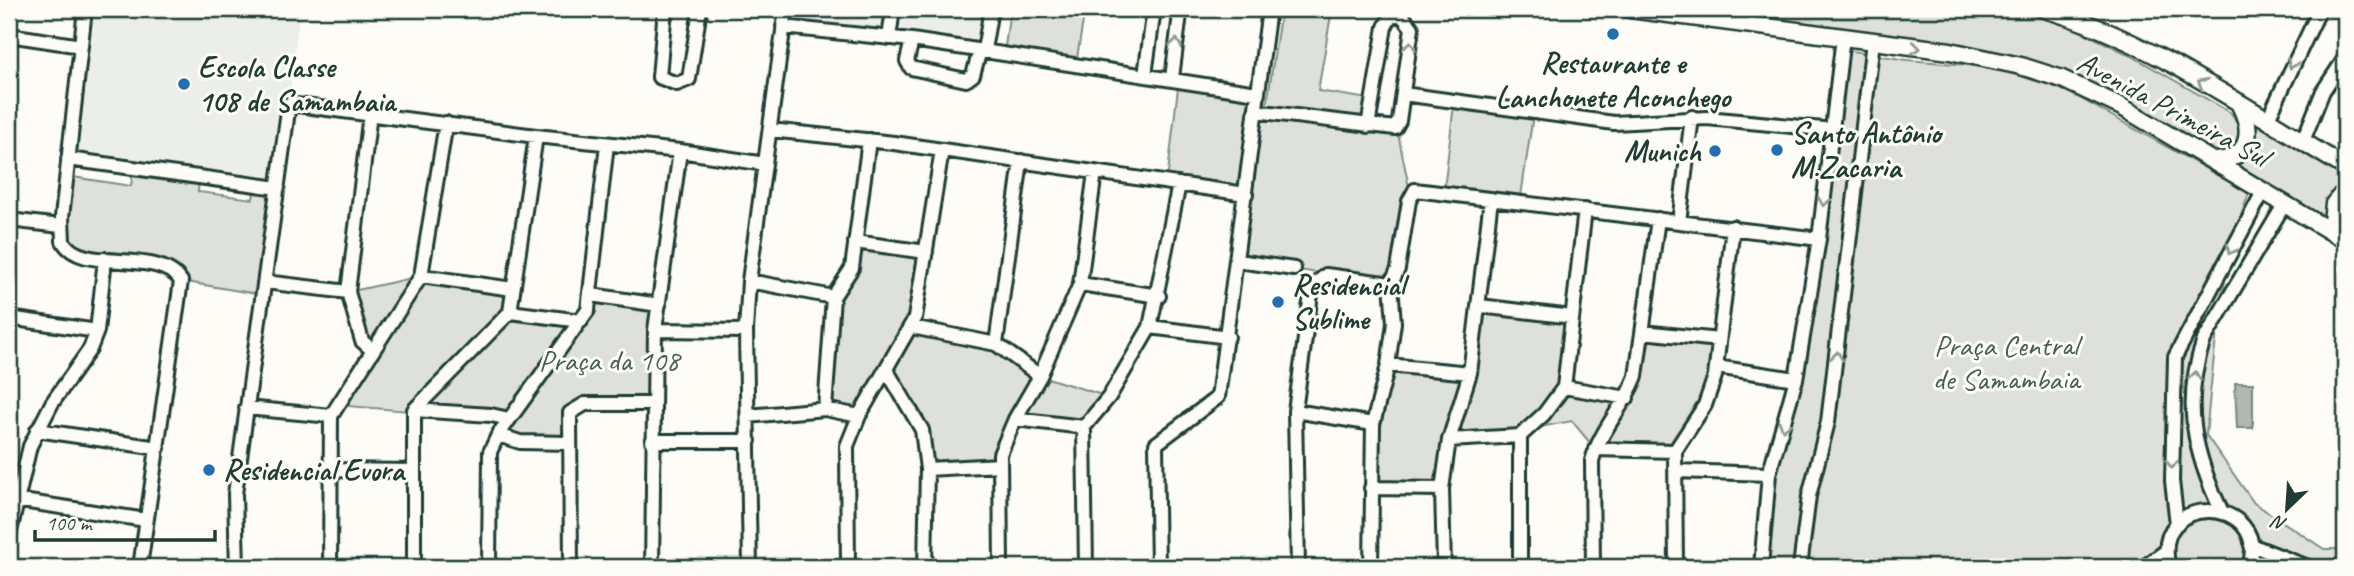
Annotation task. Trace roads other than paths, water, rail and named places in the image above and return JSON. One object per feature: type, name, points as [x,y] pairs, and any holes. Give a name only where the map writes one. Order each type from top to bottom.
[{"type":"main road","name":"Avenida Primeira Sul","points":[[1630,9],[1983,58],[2062,79],[2122,107],[2345,240]]},
{"type":"main road","name":"Avenida Primeira Sul","points":[[2044,9],[2128,42],[2345,167]]},
{"type":"main road","points":[[2216,161],[2238,155],[2248,139],[2249,124],[2239,104]]},
{"type":"main road","points":[[2331,231],[2333,204],[2345,191]]},
{"type":"street","points":[[85,9],[61,226],[64,241],[71,251],[105,259],[164,267],[181,281],[140,567]]},
{"type":"street","points":[[665,9],[659,77],[677,84],[689,79],[700,9]]},
{"type":"street","points":[[750,567],[746,331],[749,281],[786,9]]},
{"type":"street","points":[[889,37],[893,9]]},
{"type":"street","points":[[912,40],[907,61],[911,68],[966,80],[973,75],[982,50],[991,9]]},
{"type":"street","points":[[1145,75],[1154,9]]},
{"type":"street","points":[[1172,78],[1180,14],[1178,9]]},
{"type":"street","points":[[1158,567],[1156,444],[1217,397],[1228,337],[1269,9]]},
{"type":"street","points":[[2267,121],[2320,9]]},
{"type":"street","points":[[1255,111],[1368,126],[1395,128],[1403,94],[1412,28],[1400,11],[1390,18],[1385,27],[1368,126]]},
{"type":"street","points":[[783,27],[912,40],[1257,93]]},
{"type":"street","points":[[9,35],[81,46]]},
{"type":"street","points":[[1761,567],[1769,474],[1797,379],[1819,239],[1843,37]]},
{"type":"street","points":[[1800,567],[1809,496],[1828,422],[1873,41]]},
{"type":"street","points":[[2303,141],[2323,91],[2345,58]]},
{"type":"street","points":[[1403,94],[1614,123],[1692,117],[1834,130]]},
{"type":"street","points":[[237,567],[235,494],[289,104],[536,136],[680,151],[765,164]]},
{"type":"street","points":[[370,114],[348,292],[362,341],[372,350]]},
{"type":"street","points":[[1679,222],[1692,117]]},
{"type":"street","points":[[330,567],[331,416],[421,276],[446,123]]},
{"type":"street","points":[[770,131],[942,150],[1246,194]]},
{"type":"street","points":[[414,567],[414,410],[510,312],[536,136]]},
{"type":"street","points":[[825,409],[833,297],[850,274],[869,141]]},
{"type":"street","points":[[489,567],[488,463],[498,435],[581,321],[591,295],[607,144]]},
{"type":"street","points":[[848,567],[847,446],[859,416],[912,327],[942,150]]},
{"type":"street","points":[[652,567],[655,330],[680,151]]},
{"type":"street","points":[[68,159],[278,188]]},
{"type":"street","points":[[996,344],[1021,161]]},
{"type":"street","points":[[1001,567],[1002,443],[1041,376],[1080,284],[1095,172]]},
{"type":"street","points":[[1086,567],[1084,427],[1109,397],[1150,327],[1159,296],[1179,184]]},
{"type":"street","points":[[1371,567],[1373,424],[1388,365],[1394,323],[1391,284],[1398,270],[1409,201],[1415,190],[1819,239]]},
{"type":"street","points":[[2177,524],[2172,481],[2175,357],[2264,190]]},
{"type":"street","points":[[1444,567],[1442,489],[1449,440],[1470,373],[1492,198]]},
{"type":"street","points":[[2249,567],[2251,545],[2245,529],[2222,512],[2201,466],[2194,426],[2196,363],[2204,340],[2285,203]]},
{"type":"street","points":[[1449,440],[1520,436],[1544,414],[1564,387],[1585,210]]},
{"type":"street","points":[[1592,567],[1591,473],[1595,449],[1627,398],[1636,376],[1658,219]]},
{"type":"street","points":[[9,220],[61,226]]},
{"type":"street","points":[[1676,567],[1675,451],[1705,405],[1716,367],[1733,227]]},
{"type":"street","points":[[855,242],[926,252]]},
{"type":"street","points":[[9,536],[14,501],[37,430],[90,349],[97,331],[105,259]]},
{"type":"street","points":[[1238,261],[1294,269]]},
{"type":"street","points":[[1298,567],[1295,411],[1309,303],[1317,279],[1326,275],[1391,284]]},
{"type":"street","points":[[421,276],[513,289]]},
{"type":"street","points":[[749,281],[833,297]]},
{"type":"street","points":[[265,282],[348,292]]},
{"type":"street","points":[[1080,284],[1159,296]]},
{"type":"street","points":[[591,295],[659,305]]},
{"type":"street","points":[[1480,306],[1572,317]]},
{"type":"street","points":[[510,312],[581,321]]},
{"type":"street","points":[[9,318],[97,331]]},
{"type":"street","points":[[912,327],[996,344],[1041,376]]},
{"type":"street","points":[[1150,327],[1228,337]]},
{"type":"street","points":[[655,330],[746,331]]},
{"type":"street","points":[[1643,332],[1719,340]]},
{"type":"street","points":[[1388,365],[1470,373]]},
{"type":"street","points":[[1716,367],[1797,379]]},
{"type":"street","points":[[886,369],[922,430],[927,469],[925,567]]},
{"type":"street","points":[[1564,387],[1627,398]]},
{"type":"street","points":[[571,567],[570,413],[581,405],[652,404]]},
{"type":"street","points":[[246,408],[331,416]]},
{"type":"street","points":[[748,416],[825,409],[859,416]]},
{"type":"street","points":[[414,410],[491,415],[509,419]]},
{"type":"street","points":[[1295,411],[1373,424]]},
{"type":"street","points":[[1015,419],[1084,427]]},
{"type":"street","points":[[37,430],[158,448]]},
{"type":"street","points":[[498,435],[520,442],[569,443]]},
{"type":"street","points":[[1520,436],[1520,567]]},
{"type":"street","points":[[652,441],[749,442]]},
{"type":"street","points":[[1595,449],[1675,451]]},
{"type":"street","points":[[927,469],[1000,465]]},
{"type":"street","points":[[330,470],[414,471]]},
{"type":"street","points":[[1676,471],[1769,474]]},
{"type":"street","points":[[1371,488],[1442,489]]},
{"type":"street","points":[[14,501],[146,520]]},
{"type":"street","points":[[2169,567],[2166,551],[2177,524],[2197,512],[2222,512]]},
{"type":"street","points":[[2251,545],[2308,567]]},
{"type":"street","points":[[2144,567],[2166,551]]},
{"type":"place","name":"Restaurante e Lanchonete Aconchego","points":[[1613,34]]},
{"type":"place","name":"Escola Classe 108 de Samambaia","points":[[184,84]]},
{"type":"place","name":"Santo Antônio M.Zacaria","points":[[1777,150]]},
{"type":"place","name":"Munich","points":[[1715,151]]},
{"type":"place","name":"Residencial Sublime","points":[[1278,302]]},
{"type":"place","name":"Residencial Evora","points":[[209,470]]},
{"type":"park label","name":"Praça da 108","points":[[609,360]]},
{"type":"park label","name":"Praça Central de Samambaia","points":[[2006,362]]}]
